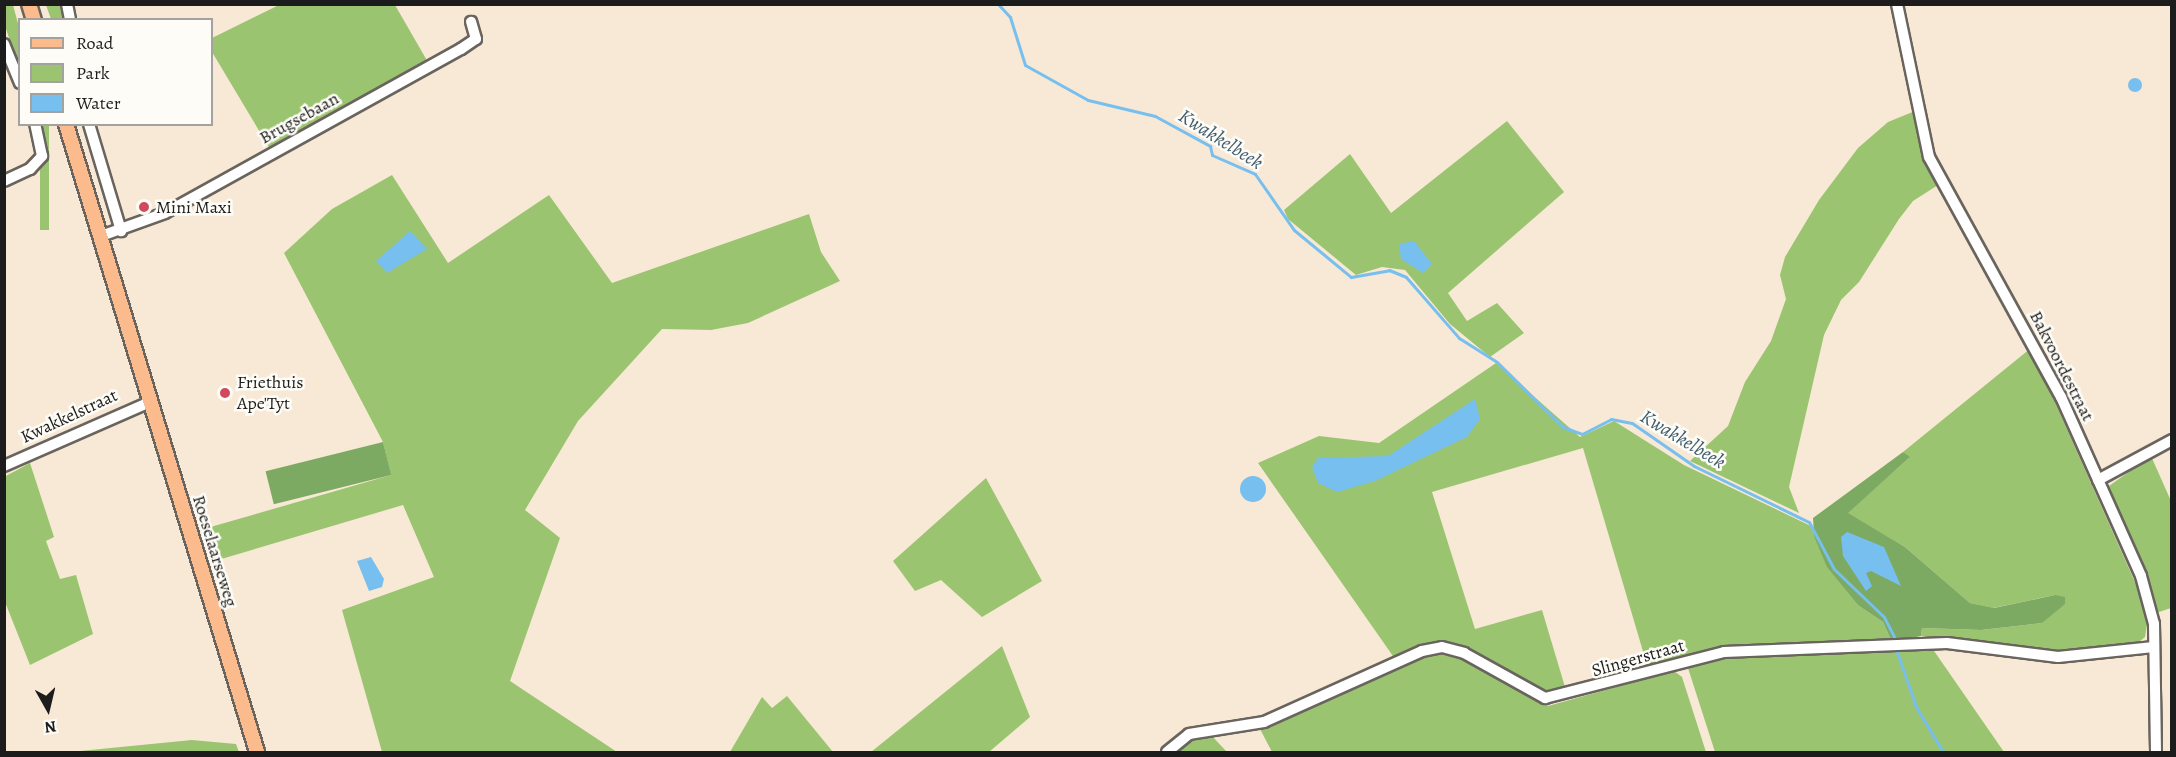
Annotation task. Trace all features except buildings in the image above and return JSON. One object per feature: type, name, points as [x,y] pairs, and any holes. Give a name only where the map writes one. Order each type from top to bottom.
[{"type":"main road","points":[[67,126],[101,236]]},
{"type":"main road","name":"Roeselaarseweg","points":[[101,236],[257,753]]},
{"type":"street","name":"Bakvoordestraat","points":[[1897,4],[1929,157],[2011,301],[2098,480],[2141,576],[2154,624],[2156,753]]},
{"type":"street","name":"Brugsebaan","points":[[101,236],[121,231],[165,213],[461,49],[476,39],[471,22]]},
{"type":"street","points":[[4,44],[18,78]]},
{"type":"street","points":[[4,181],[42,156],[35,126]]},
{"type":"street","points":[[90,126],[121,231]]},
{"type":"street","name":"Kwakkelstraat","points":[[4,466],[150,402]]},
{"type":"street","points":[[2098,480],[2172,440]]},
{"type":"street","name":"Slingerstraat","points":[[1167,753],[1189,734],[1264,722],[1422,651],[1442,647],[1464,653],[1545,698],[1724,652],[1947,643],[2058,657],[2153,647]]},
{"type":"green space","points":[[5,4],[13,5],[18,23],[18,64],[5,26]]},
{"type":"green space","points":[[46,5],[62,5],[65,18],[51,18]]},
{"type":"green space","points":[[279,5],[395,5],[429,64],[270,149],[213,54],[213,38]]},
{"type":"green space","points":[[1915,111],[1924,157],[1938,185],[1913,201],[1899,219],[1859,282],[1841,300],[1824,335],[1789,487],[1799,513],[1690,461],[1728,426],[1745,382],[1771,341],[1786,299],[1780,275],[1785,257],[1819,200],[1858,148],[1888,122]]},
{"type":"green space","points":[[1507,121],[1564,192],[1448,293],[1467,321],[1497,303],[1524,333],[1490,357],[1450,324],[1405,270],[1382,267],[1356,275],[1288,219],[1284,210],[1350,154],[1391,213]]},
{"type":"green space","points":[[40,126],[49,126],[49,230],[40,230]]},
{"type":"green space","points":[[392,175],[448,263],[549,195],[612,283],[809,214],[821,252],[840,281],[748,323],[711,330],[662,329],[578,421],[525,510],[560,538],[510,681],[617,752],[382,752],[342,610],[434,577],[403,505],[218,560],[207,528],[391,475],[383,442],[284,253],[332,209]]},
{"type":"green space","points":[[2031,348],[2138,589],[2147,625],[2145,637],[2133,647],[2023,651],[1921,636],[1922,628],[1981,630],[2042,623],[2055,595],[1993,608],[1970,603],[1905,547],[1847,513],[1909,458],[1903,452]]},
{"type":"green space","points":[[1496,363],[1580,437],[1614,421],[1684,465],[1813,527],[1859,606],[1883,622],[1892,642],[1720,647],[1647,665],[1583,448],[1432,492],[1475,629],[1542,610],[1565,687],[1560,693],[1545,691],[1454,644],[1439,643],[1395,659],[1258,463],[1319,436],[1379,443]]},
{"type":"green space","points":[[383,442],[391,475],[274,504],[266,471]]},
{"type":"green space","points":[[1903,452],[1910,457],[1848,513],[1905,547],[1970,603],[1994,608],[2055,595],[2065,597],[2065,604],[2042,623],[1981,630],[1922,628],[1921,636],[1892,642],[1883,622],[1859,606],[1827,567],[1814,536],[1813,518]]},
{"type":"green space","points":[[2151,456],[2171,501],[2171,608],[2156,613],[2109,486]]},
{"type":"green space","points":[[30,463],[54,537],[46,541],[60,579],[76,575],[93,634],[30,665],[5,602],[4,477]]},
{"type":"green space","points":[[986,478],[1042,581],[982,617],[941,580],[915,591],[893,561]]},
{"type":"green space","points":[[1002,646],[1030,717],[989,752],[871,752]]},
{"type":"green space","points":[[1932,648],[2004,752],[1715,752],[1688,668],[1719,658]]},
{"type":"green space","points":[[1429,653],[1464,658],[1548,706],[1674,671],[1682,677],[1706,752],[1272,752],[1260,729]]},
{"type":"green space","points":[[787,696],[833,752],[730,752],[762,697],[772,708]]},
{"type":"green space","points":[[1210,734],[1227,752],[1175,752],[1199,735]]},
{"type":"green space","points":[[192,740],[236,744],[239,752],[70,752]]},
{"type":"water","points":[[2135,78],[2140,80],[2142,85],[2140,90],[2135,92],[2130,90],[2128,85],[2130,80]]},
{"type":"water","points":[[410,231],[427,249],[387,273],[376,261]]},
{"type":"water","points":[[1414,241],[1432,264],[1423,273],[1401,259],[1399,244]]},
{"type":"water","points":[[1475,399],[1480,419],[1467,437],[1375,481],[1337,492],[1318,483],[1312,467],[1318,458],[1388,456]]},
{"type":"water","points":[[1253,476],[1262,480],[1266,489],[1262,498],[1253,502],[1244,498],[1240,489],[1244,480]]},
{"type":"water","points":[[1847,532],[1884,547],[1901,586],[1871,571],[1866,573],[1872,586],[1866,591],[1843,556],[1841,537]]},
{"type":"water","points":[[371,557],[384,579],[382,587],[369,591],[357,561]]},
{"type":"waterway","name":"Kwakkelbeek","points":[[998,4],[1010,17],[1025,65],[1088,100],[1155,116],[1210,146],[1212,155],[1255,174],[1294,230],[1351,277],[1389,270],[1406,277],[1459,338],[1497,362],[1563,427],[1582,434],[1611,419],[1632,423],[1694,466],[1809,522],[1834,569],[1884,617],[1894,637]]},
{"type":"waterway","name":"Kwakkelbeek","points":[[1897,652],[1916,707],[1943,752]]},
{"type":"place","name":"Mini Maxi","points":[[144,207]]},
{"type":"place","name":"Friethuis Ape'Tyt","points":[[225,393]]}]
